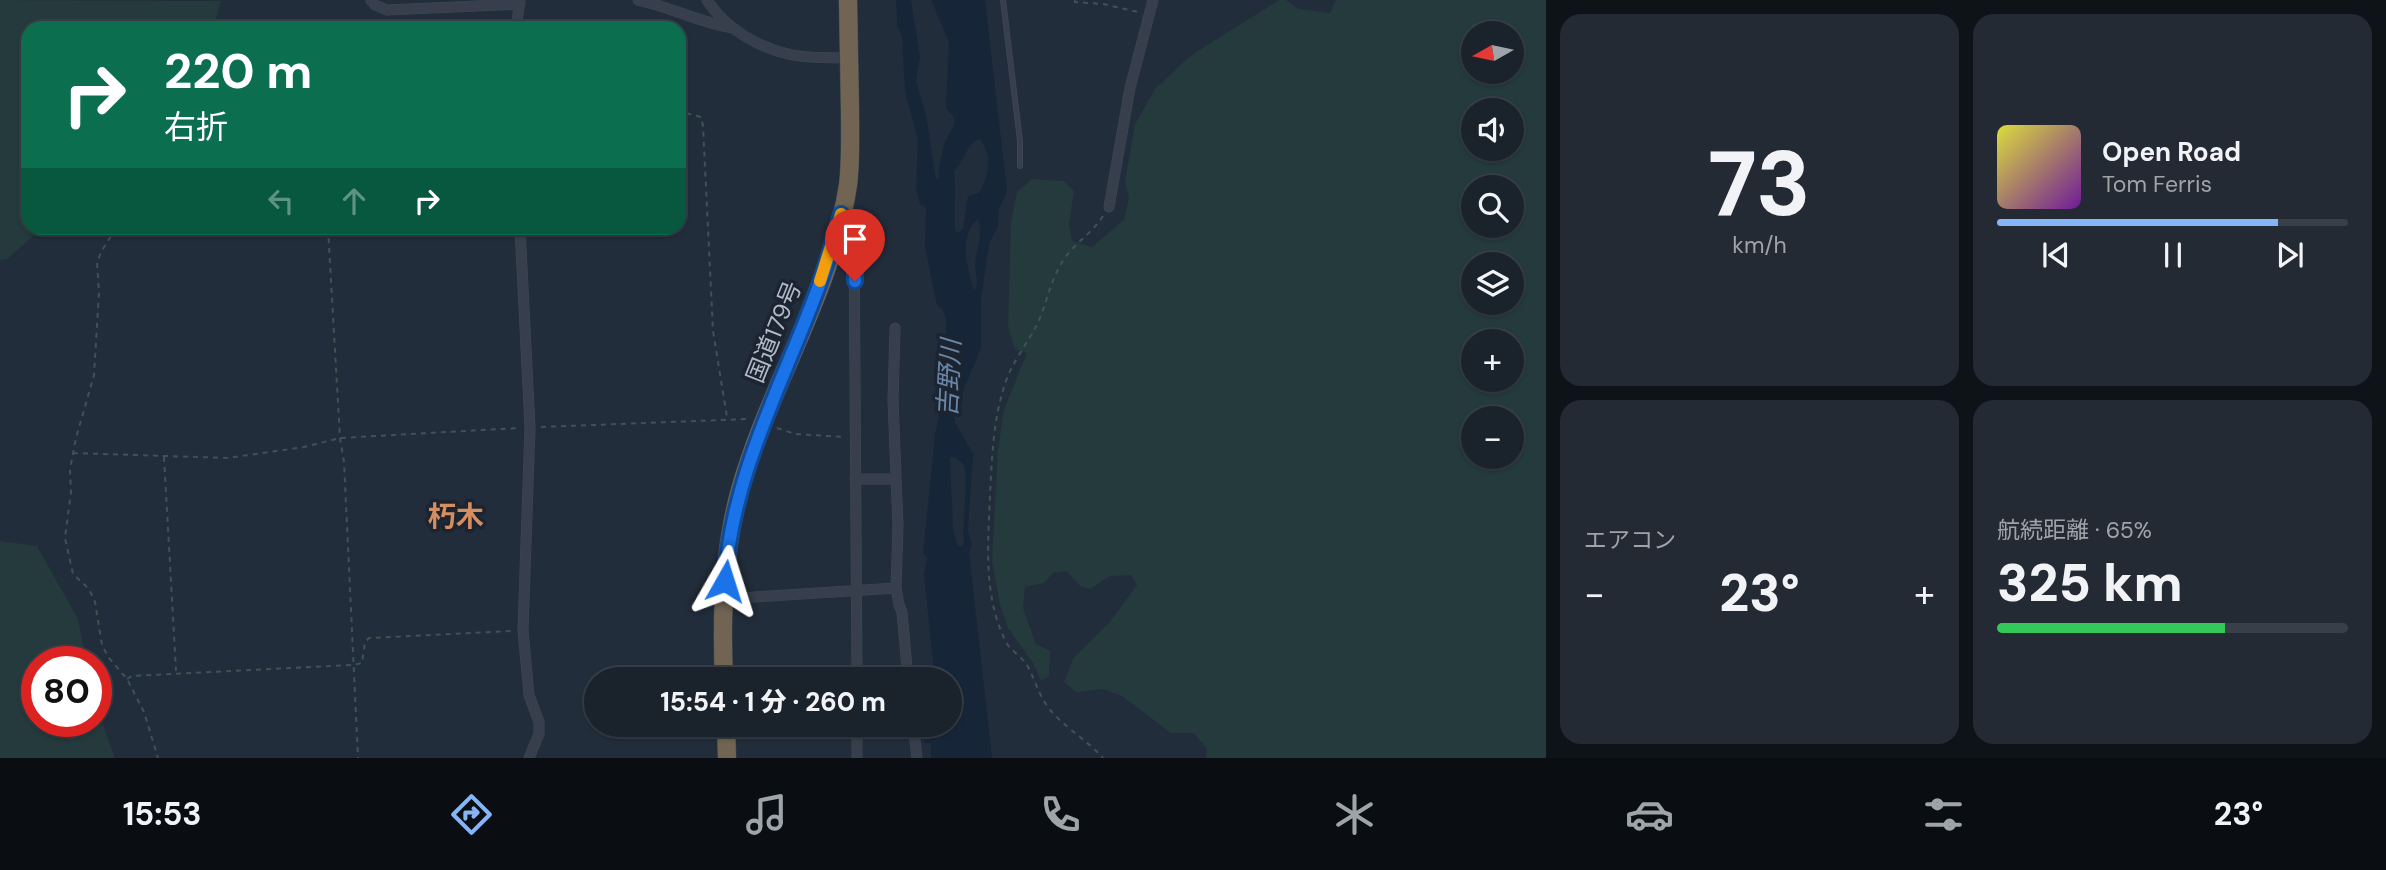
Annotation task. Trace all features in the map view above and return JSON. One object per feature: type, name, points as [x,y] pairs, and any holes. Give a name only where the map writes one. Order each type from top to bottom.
[{"type":"highway","name":"国道179号","points":[[724,667],[723,600],[732,524],[740,489],[763,423],[816,295],[848,185],[848,0]]},
{"type":"highway","points":[[726,737],[727,758]]},
{"type":"street","points":[[371,0],[374,5],[387,10],[520,2],[517,21]]},
{"type":"street","points":[[638,0],[657,4],[714,25],[734,28]]},
{"type":"street","points":[[707,0],[734,28],[761,45],[789,55],[849,58]]},
{"type":"street","points":[[1109,207],[1130,88],[1153,0]]},
{"type":"street","points":[[841,214],[848,219],[854,230],[857,667]]},
{"type":"street","points":[[520,235],[530,427],[523,630],[529,695],[539,723],[539,734],[529,758]]},
{"type":"street","points":[[895,328],[895,478],[898,526],[896,588],[902,612],[907,667]]},
{"type":"street","points":[[855,479],[895,478]]},
{"type":"street","points":[[723,600],[896,588]]},
{"type":"street","points":[[857,737],[857,758]]},
{"type":"street","points":[[915,737],[917,758]]},
{"type":"lane","points":[[1003,0],[1020,141],[1020,166]]},
{"type":"path","points":[[1075,0],[1150,15]]},
{"type":"path","points":[[686,113],[701,117],[703,126],[713,331],[727,418]]},
{"type":"path","points":[[1103,758],[1053,714],[1040,696],[1027,666],[1017,652],[1007,645],[990,587],[987,545],[991,456],[1006,382],[1040,319],[1061,263],[1073,246],[1095,229],[1109,207]]},
{"type":"path","points":[[112,235],[97,263],[99,292],[94,375],[73,453],[70,469],[71,492],[65,527],[70,562],[77,580],[89,589],[95,601],[102,645],[127,680],[144,712],[158,758]]},
{"type":"path","points":[[328,235],[340,438],[344,462],[358,758]]},
{"type":"path","points":[[73,453],[228,458],[304,447],[340,438],[727,418],[756,420],[794,434],[855,437]]},
{"type":"path","points":[[164,457],[176,673]]},
{"type":"path","points":[[127,680],[132,676],[176,673],[353,665],[362,663],[365,642],[369,638],[523,630]]},
{"type":"green space","points":[[0,0],[221,1],[215,21],[21,21],[21,235],[34,235],[7,259],[0,260]]},
{"type":"green space","points":[[1279,0],[1286,0],[1298,9],[1330,13],[1336,0],[1546,0],[1546,758],[1206,758],[1207,749],[1194,733],[1171,733],[1122,696],[1103,689],[1076,692],[1064,682],[1073,659],[1109,623],[1137,585],[1131,575],[1110,576],[1090,589],[1080,586],[1067,571],[1053,573],[1044,583],[1025,587],[1023,608],[1036,644],[1050,651],[1049,676],[1041,681],[1033,663],[1008,628],[1000,605],[992,561],[998,450],[1004,409],[1027,353],[1015,349],[1008,327],[1011,222],[1017,192],[1032,179],[1064,181],[1074,191],[1069,224],[1072,241],[1092,247],[1124,220],[1129,197],[1125,182],[1135,124],[1155,89],[1190,56]]},
{"type":"green space","points":[[0,541],[37,546],[78,619],[83,646],[21,646],[21,737],[107,737],[115,758],[0,758]]},
{"type":"water","name":"吉野川","points":[[896,0],[911,0],[920,57],[916,81],[926,115],[936,180],[939,178],[944,146],[955,120],[946,108],[949,42],[931,0],[985,0],[1007,191],[999,209],[998,226],[989,244],[981,299],[981,348],[954,413],[955,422],[973,454],[968,531],[972,544],[969,552],[992,758],[931,758],[931,743],[924,743],[924,737],[962,737],[962,667],[934,667],[924,576],[927,558],[923,553],[939,417],[937,383],[946,317],[937,305],[925,247],[926,208],[920,204],[916,188],[918,140],[905,92],[902,36],[897,25]],"holes":[[[976,140],[981,140],[987,153],[987,173],[979,193],[968,196],[963,229],[958,233],[955,230],[954,171],[969,147]],[[978,219],[980,236],[975,264],[977,284],[974,291],[966,244],[972,226]],[[950,457],[955,457],[962,463],[965,470],[964,543],[961,547],[957,545],[953,528]]]},
{"type":"slow traffic","points":[[820,281],[841,214],[848,219],[854,230]]},
{"type":"district","name":"朽木","points":[[456,516]]},
{"type":"route","points":[[725,581],[732,524],[740,489],[763,423],[816,295],[841,214],[848,219],[854,230],[855,281]]}]
